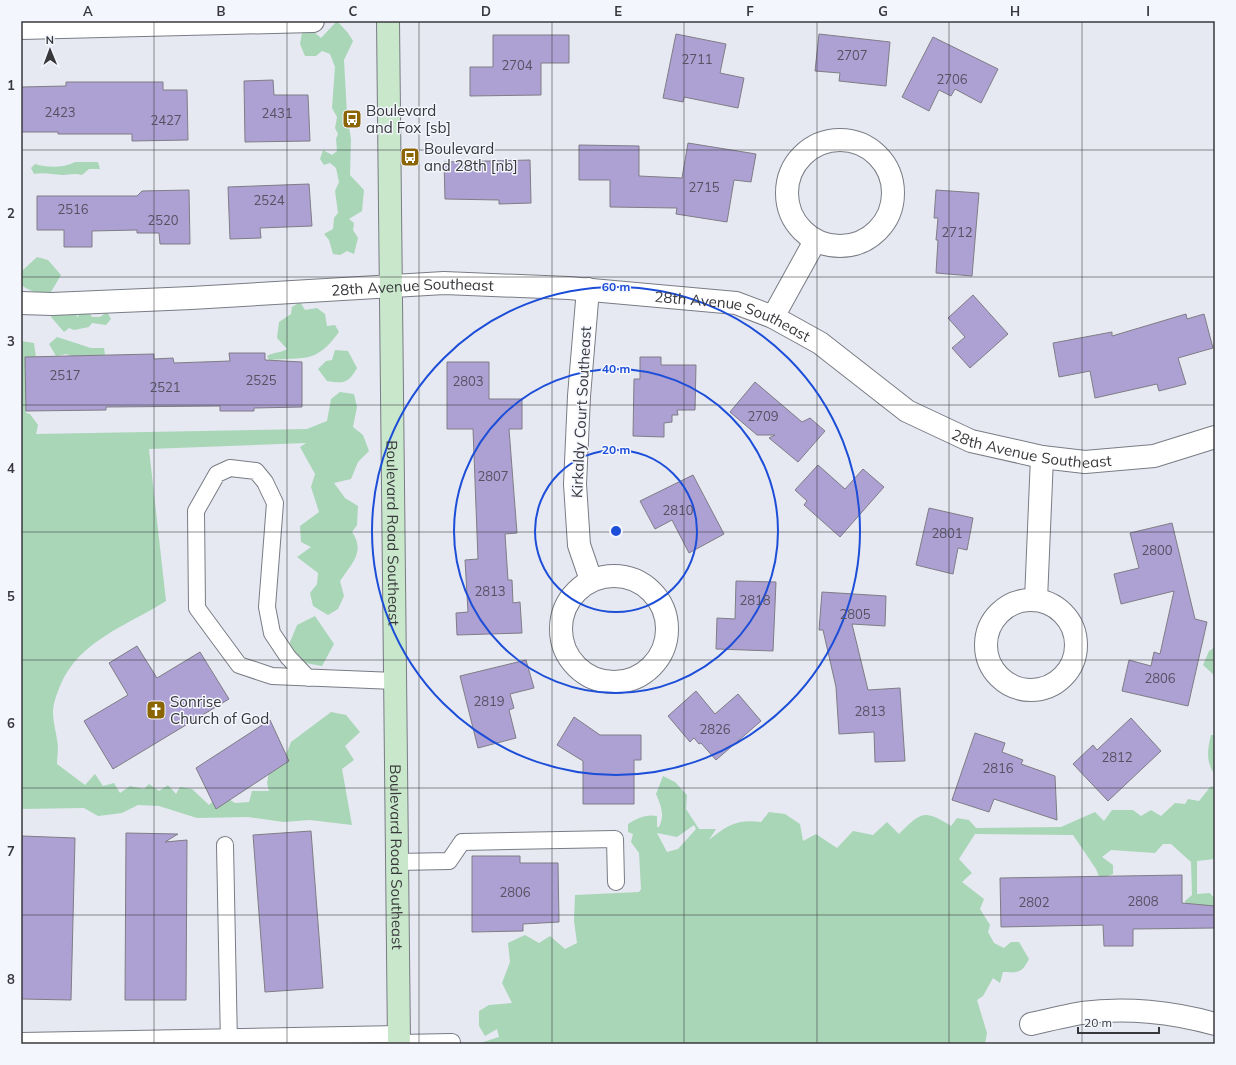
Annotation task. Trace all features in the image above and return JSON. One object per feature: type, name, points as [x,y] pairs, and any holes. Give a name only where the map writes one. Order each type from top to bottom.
[{"type":"street","points":[[21,28],[313,21]]},
{"type":"street","name":"Boulevard Road Southeast","points":[[388,21],[399,1040]]},
{"type":"street","points":[[842,139],[860,143],[875,153],[886,166],[892,182],[893,199],[889,216],[879,230],[865,240],[848,246],[831,246],[815,241],[800,230],[790,215],[786,197],[788,179],[795,162],[808,149],[824,141],[842,139]]},
{"type":"street","points":[[773,317],[815,241]]},
{"type":"street","name":"28th Avenue Southeast","points":[[21,303],[52,304],[184,298],[444,283],[588,289],[736,303],[773,317],[820,343],[906,411],[971,441],[1042,457],[1085,462],[1154,456],[1215,437]]},
{"type":"street","name":"Kirkaldy Court Southeast","points":[[588,289],[579,396],[575,484],[579,545],[591,580]]},
{"type":"street","points":[[1036,600],[1042,457]]},
{"type":"street","points":[[608,575],[627,577],[643,584],[657,596],[665,612],[668,630],[664,647],[655,663],[641,675],[619,681],[608,682],[591,677],[577,667],[567,654],[561,637],[561,620],[567,604],[577,590],[591,580],[608,575]]},
{"type":"street","points":[[1036,600],[1051,604],[1062,613],[1071,625],[1076,639],[1076,653],[1070,667],[1062,679],[1049,687],[1035,690],[1020,689],[1006,684],[995,674],[987,660],[985,645],[988,630],[995,617],[1007,607],[1021,601],[1036,600]]},
{"type":"street","points":[[1031,1024],[1083,1013],[1137,1011],[1190,1017],[1215,1024]]},
{"type":"lane","points":[[308,678],[288,658],[272,633],[267,607],[275,503],[265,482],[256,471],[230,468],[217,474],[196,511],[197,608],[239,665],[272,676],[308,678],[395,681]]},
{"type":"lane","points":[[397,862],[449,861],[462,842],[615,840],[616,882]]},
{"type":"lane","points":[[225,845],[228,1041]]},
{"type":"lane","points":[[21,1041],[399,1040],[452,1042]]},
{"type":"green space","points":[[337,21],[353,41],[344,60],[347,114],[351,139],[350,175],[364,190],[362,211],[349,219],[354,223],[353,230],[358,238],[354,254],[347,251],[340,255],[333,254],[329,240],[324,234],[333,229],[334,218],[338,213],[335,191],[339,182],[336,168],[330,163],[324,165],[320,159],[323,150],[332,155],[337,151],[336,139],[338,134],[335,128],[337,117],[332,108],[335,67],[330,54],[322,51],[316,56],[305,56],[300,44],[302,33],[313,31],[321,38]]},
{"type":"green space","points":[[75,162],[98,162],[100,169],[89,169],[82,175],[62,175],[44,173],[34,174],[31,168],[35,164],[55,167]]},
{"type":"green space","points":[[37,257],[48,260],[61,275],[51,292],[36,292],[21,285],[21,269],[23,270]]},
{"type":"green space","points":[[300,302],[305,310],[317,308],[325,314],[327,326],[335,325],[339,332],[331,342],[316,354],[308,357],[269,360],[267,356],[287,349],[277,338],[279,322],[291,314],[292,307]]},
{"type":"green space","points":[[56,310],[73,312],[78,317],[79,310],[87,310],[92,317],[100,317],[107,312],[111,319],[106,325],[92,323],[89,327],[74,330],[69,328],[64,332],[51,317]]},
{"type":"green space","points":[[57,337],[91,348],[104,348],[105,355],[72,356],[66,354],[56,356],[49,344]]},
{"type":"green space","points":[[21,341],[34,343],[36,357],[25,357],[26,413],[30,414],[38,425],[36,434],[307,429],[327,421],[331,399],[340,392],[354,394],[357,407],[353,427],[363,435],[369,451],[358,462],[351,479],[334,483],[345,498],[358,506],[357,525],[352,532],[358,546],[357,552],[355,558],[340,581],[344,596],[338,609],[328,615],[313,606],[310,593],[317,584],[318,573],[297,557],[311,547],[301,542],[300,526],[319,512],[311,487],[315,474],[300,447],[306,443],[149,449],[166,601],[92,645],[79,657],[68,670],[60,686],[54,702],[53,712],[58,746],[57,764],[85,785],[95,774],[103,786],[114,783],[120,793],[130,786],[144,789],[149,784],[159,791],[168,785],[176,794],[180,787],[192,789],[209,805],[221,794],[235,803],[249,802],[252,791],[269,791],[267,783],[271,762],[284,760],[291,742],[331,712],[346,715],[360,732],[345,746],[354,760],[342,769],[352,825],[310,820],[283,822],[248,817],[197,818],[159,806],[138,805],[122,813],[98,816],[84,808],[21,809]]},
{"type":"green space","points":[[335,350],[348,351],[357,368],[351,377],[345,381],[327,381],[318,369],[326,361],[332,360]]},
{"type":"green space","points":[[315,616],[334,644],[322,666],[300,662],[288,647],[297,625]]},
{"type":"green space","points":[[1215,647],[1215,676],[1203,665],[1209,651]]},
{"type":"green space","points":[[1211,735],[1215,735],[1215,775],[1210,766],[1208,756]]},
{"type":"green space","points":[[663,776],[675,782],[687,795],[686,809],[699,829],[716,829],[709,840],[733,824],[745,821],[761,822],[769,812],[785,814],[800,824],[803,841],[816,834],[837,848],[853,831],[873,835],[887,822],[899,834],[918,817],[923,815],[935,817],[951,826],[957,818],[969,820],[976,828],[1061,827],[1095,812],[1104,821],[1112,810],[1133,810],[1141,816],[1151,810],[1161,816],[1175,803],[1185,804],[1188,799],[1199,801],[1211,786],[1215,788],[1215,859],[1197,861],[1197,894],[1210,893],[1215,899],[1215,913],[1186,913],[1185,901],[1192,895],[1191,862],[1171,844],[1163,844],[1155,853],[1111,850],[1102,857],[1113,865],[1113,874],[1100,879],[1096,869],[1073,835],[975,834],[959,859],[972,873],[962,882],[984,899],[980,909],[990,925],[988,932],[994,943],[1004,948],[1011,942],[1019,942],[1029,959],[1022,970],[1016,972],[1003,972],[1000,983],[993,978],[983,996],[977,1000],[987,1033],[985,1044],[477,1044],[499,1037],[497,1029],[485,1036],[479,1026],[479,1011],[489,1005],[512,1003],[502,983],[510,962],[508,943],[525,935],[539,943],[550,936],[565,949],[577,943],[574,921],[575,895],[639,892],[641,889],[639,853],[631,842],[633,834],[628,832],[628,824],[642,817],[657,816],[657,827],[659,827],[662,814],[656,794]],"holes":[[[694,825],[696,829],[678,849],[667,852],[657,833],[677,837]]]},
{"type":"building","points":[[676,34],[726,44],[720,73],[744,78],[738,108],[684,97],[683,102],[663,98]]},
{"type":"building","points":[[819,34],[890,42],[886,86],[839,81],[840,73],[815,71]]},
{"type":"building","points":[[493,35],[569,35],[569,63],[541,63],[541,95],[470,96],[470,67],[493,67]]},
{"type":"building","points":[[933,37],[998,69],[981,103],[955,89],[951,96],[939,90],[929,111],[902,97]]},
{"type":"building","points":[[273,80],[274,95],[308,95],[310,141],[245,142],[244,81]]},
{"type":"building","points":[[66,82],[163,82],[163,90],[187,90],[188,140],[132,141],[132,134],[58,134],[58,132],[21,132],[21,87],[66,86]]},
{"type":"building","points":[[688,143],[756,154],[751,182],[734,180],[727,222],[676,214],[677,208],[610,207],[610,180],[579,180],[579,145],[639,146],[639,176],[682,178]]},
{"type":"building","points":[[530,160],[531,203],[499,204],[499,200],[445,199],[444,162]]},
{"type":"building","points":[[309,184],[312,226],[260,228],[261,238],[230,239],[228,187]]},
{"type":"building","points":[[189,190],[190,244],[160,244],[159,233],[137,233],[137,230],[92,231],[92,247],[64,247],[64,230],[37,230],[37,196],[137,196],[142,191]]},
{"type":"building","points":[[936,190],[979,193],[972,276],[936,273],[938,218],[934,218]]},
{"type":"building","points":[[973,295],[1008,334],[970,368],[952,348],[965,337],[948,318]]},
{"type":"building","points":[[1186,314],[1187,319],[1204,314],[1213,348],[1178,358],[1186,384],[1159,391],[1157,384],[1095,398],[1090,371],[1059,377],[1053,343],[1112,332],[1112,336]]},
{"type":"building","points":[[229,353],[265,353],[265,360],[302,362],[302,407],[254,408],[254,411],[220,411],[220,406],[106,407],[106,410],[26,411],[25,357],[154,354],[154,359],[173,358],[174,363],[230,361]]},
{"type":"building","points":[[640,357],[661,357],[661,365],[696,365],[695,410],[677,410],[678,415],[672,415],[672,422],[664,423],[664,437],[633,436],[634,379],[640,379]]},
{"type":"building","points":[[447,362],[489,362],[489,399],[522,399],[522,429],[509,429],[517,533],[505,534],[508,580],[512,580],[513,603],[520,602],[522,633],[457,635],[456,613],[468,612],[465,560],[478,559],[473,429],[447,429]]},
{"type":"building","points":[[755,382],[802,422],[810,418],[825,431],[798,462],[769,438],[775,435],[757,435],[730,412]]},
{"type":"building","points":[[818,465],[845,489],[863,469],[884,487],[840,537],[804,505],[807,501],[795,490]]},
{"type":"building","points":[[693,475],[724,534],[689,553],[672,520],[655,529],[640,501]]},
{"type":"building","points":[[929,508],[973,518],[967,550],[958,548],[953,574],[916,565]]},
{"type":"building","points":[[1172,523],[1195,619],[1207,622],[1188,706],[1122,691],[1129,660],[1151,666],[1154,652],[1160,654],[1174,591],[1121,604],[1114,574],[1139,568],[1130,533]]},
{"type":"building","points":[[736,581],[776,582],[773,651],[716,649],[717,618],[735,619]]},
{"type":"building","points":[[822,592],[886,596],[885,626],[852,624],[868,690],[900,688],[905,761],[875,762],[874,732],[839,734],[836,687],[823,630],[819,630]]},
{"type":"building","name":"Sonrise Church of God","points":[[137,646],[157,678],[200,652],[229,699],[113,769],[84,721],[128,695],[109,663]]},
{"type":"building","points":[[526,660],[534,688],[510,694],[514,708],[509,710],[516,738],[478,748],[460,676]]},
{"type":"building","points":[[696,691],[715,714],[738,694],[761,721],[716,760],[701,743],[699,744],[694,738],[690,742],[668,716]]},
{"type":"building","points":[[574,717],[600,735],[641,735],[641,760],[634,760],[634,804],[583,804],[583,761],[557,745]]},
{"type":"building","points":[[1131,718],[1161,751],[1108,801],[1073,764],[1093,745],[1097,750]]},
{"type":"building","points":[[270,720],[289,761],[216,809],[196,768]]},
{"type":"building","points":[[975,733],[1005,743],[1002,752],[1023,760],[1021,764],[1055,776],[1057,820],[994,799],[989,812],[952,800]]},
{"type":"building","points":[[311,831],[323,988],[265,992],[253,835]]},
{"type":"building","points":[[126,833],[178,834],[165,842],[187,840],[186,1000],[125,1000]]},
{"type":"building","points":[[22,836],[75,838],[71,1000],[21,999]]},
{"type":"building","points":[[472,856],[520,856],[520,863],[558,863],[559,922],[523,924],[523,931],[472,932]]},
{"type":"building","points":[[1182,875],[1182,903],[1215,906],[1215,928],[1133,929],[1133,946],[1104,946],[1103,925],[1001,927],[1000,878]]},
{"type":"place","name":"Boulevard and Fox [sb]","points":[[352,119]]},
{"type":"place","name":"Boulevard and 28th [nb]","points":[[410,157]]},
{"type":"place","name":"Sonrise Church of God","points":[[156,710]]}]
